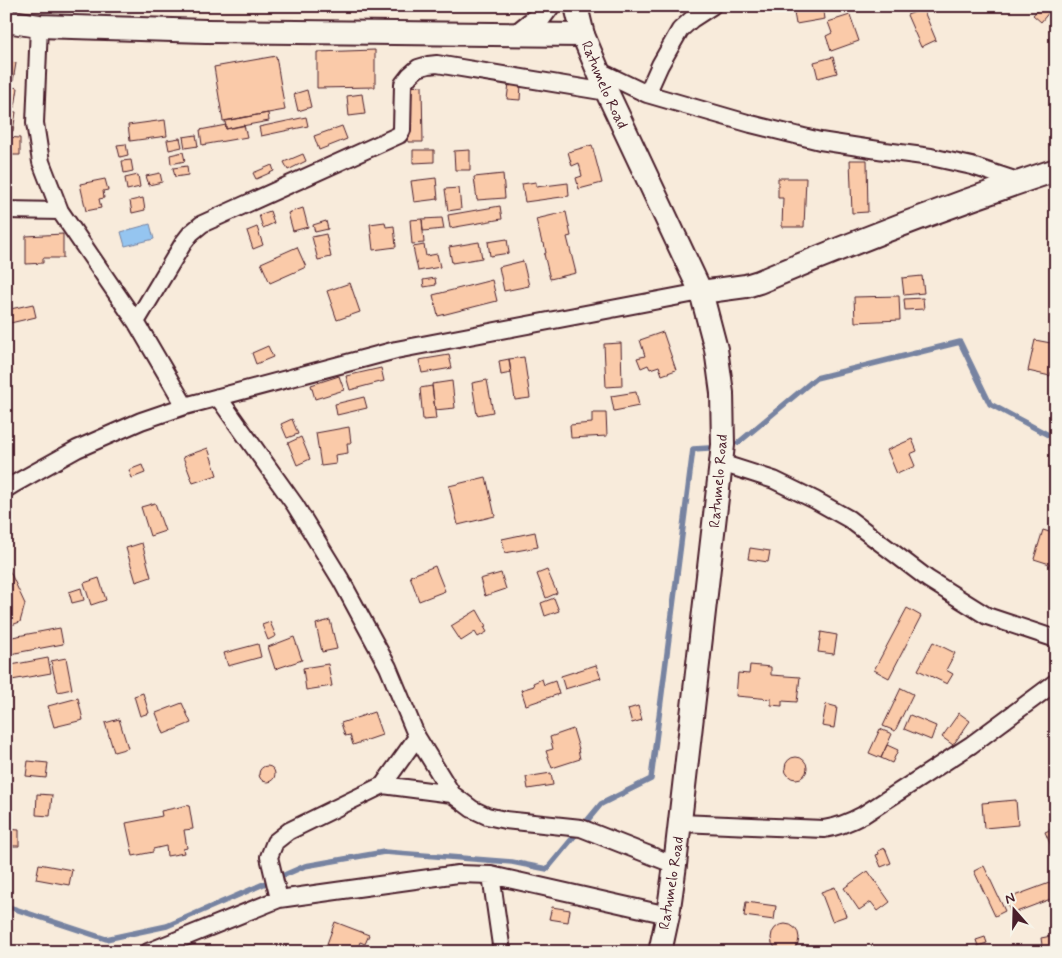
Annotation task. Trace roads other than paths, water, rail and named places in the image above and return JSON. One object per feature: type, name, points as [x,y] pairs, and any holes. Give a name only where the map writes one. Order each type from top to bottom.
[{"type":"street","points":[[519,34],[539,18],[548,6]]},
{"type":"street","name":"Ratumelo Road","points":[[576,6],[584,35],[608,92],[701,292],[716,349],[722,393],[723,445],[675,864],[668,915],[660,952]]},
{"type":"street","points":[[647,94],[660,65],[680,30],[692,19],[712,6]]},
{"type":"street","points":[[6,21],[39,26],[206,31],[584,35]]},
{"type":"street","points":[[39,26],[36,123],[41,162],[60,211],[136,322],[185,406]]},
{"type":"street","points":[[136,322],[184,242],[202,224],[399,135],[402,130],[403,84],[418,68],[438,64],[608,92]]},
{"type":"street","points":[[599,71],[647,94],[751,124],[876,150],[931,157],[972,166],[1021,182]]},
{"type":"street","points":[[6,489],[77,449],[141,421],[185,406],[396,350],[701,292],[746,286],[856,242],[1056,170]]},
{"type":"street","points":[[6,210],[60,211]]},
{"type":"street","points":[[218,397],[295,505],[341,580],[388,667],[417,736],[452,794],[487,816],[505,820],[581,828],[675,864]]},
{"type":"street","points":[[721,463],[774,480],[849,519],[928,579],[987,616],[1056,639]]},
{"type":"street","points":[[680,822],[824,829],[850,822],[972,745],[1056,682]]},
{"type":"street","points":[[279,899],[268,857],[275,842],[289,831],[383,785],[417,736]]},
{"type":"street","points":[[383,785],[452,794]]},
{"type":"street","points":[[148,952],[279,899],[458,874],[491,875],[668,915]]},
{"type":"street","points":[[491,875],[502,952]]},
{"type":"water","points":[[150,224],[154,239],[125,246],[121,232]]},
{"type":"waterway","points":[[738,443],[816,378],[960,342],[990,404],[1056,439]]},
{"type":"waterway","points":[[6,906],[106,939],[167,926],[305,866],[384,852],[512,862],[547,869],[601,804],[651,779],[693,449],[709,448]]}]
